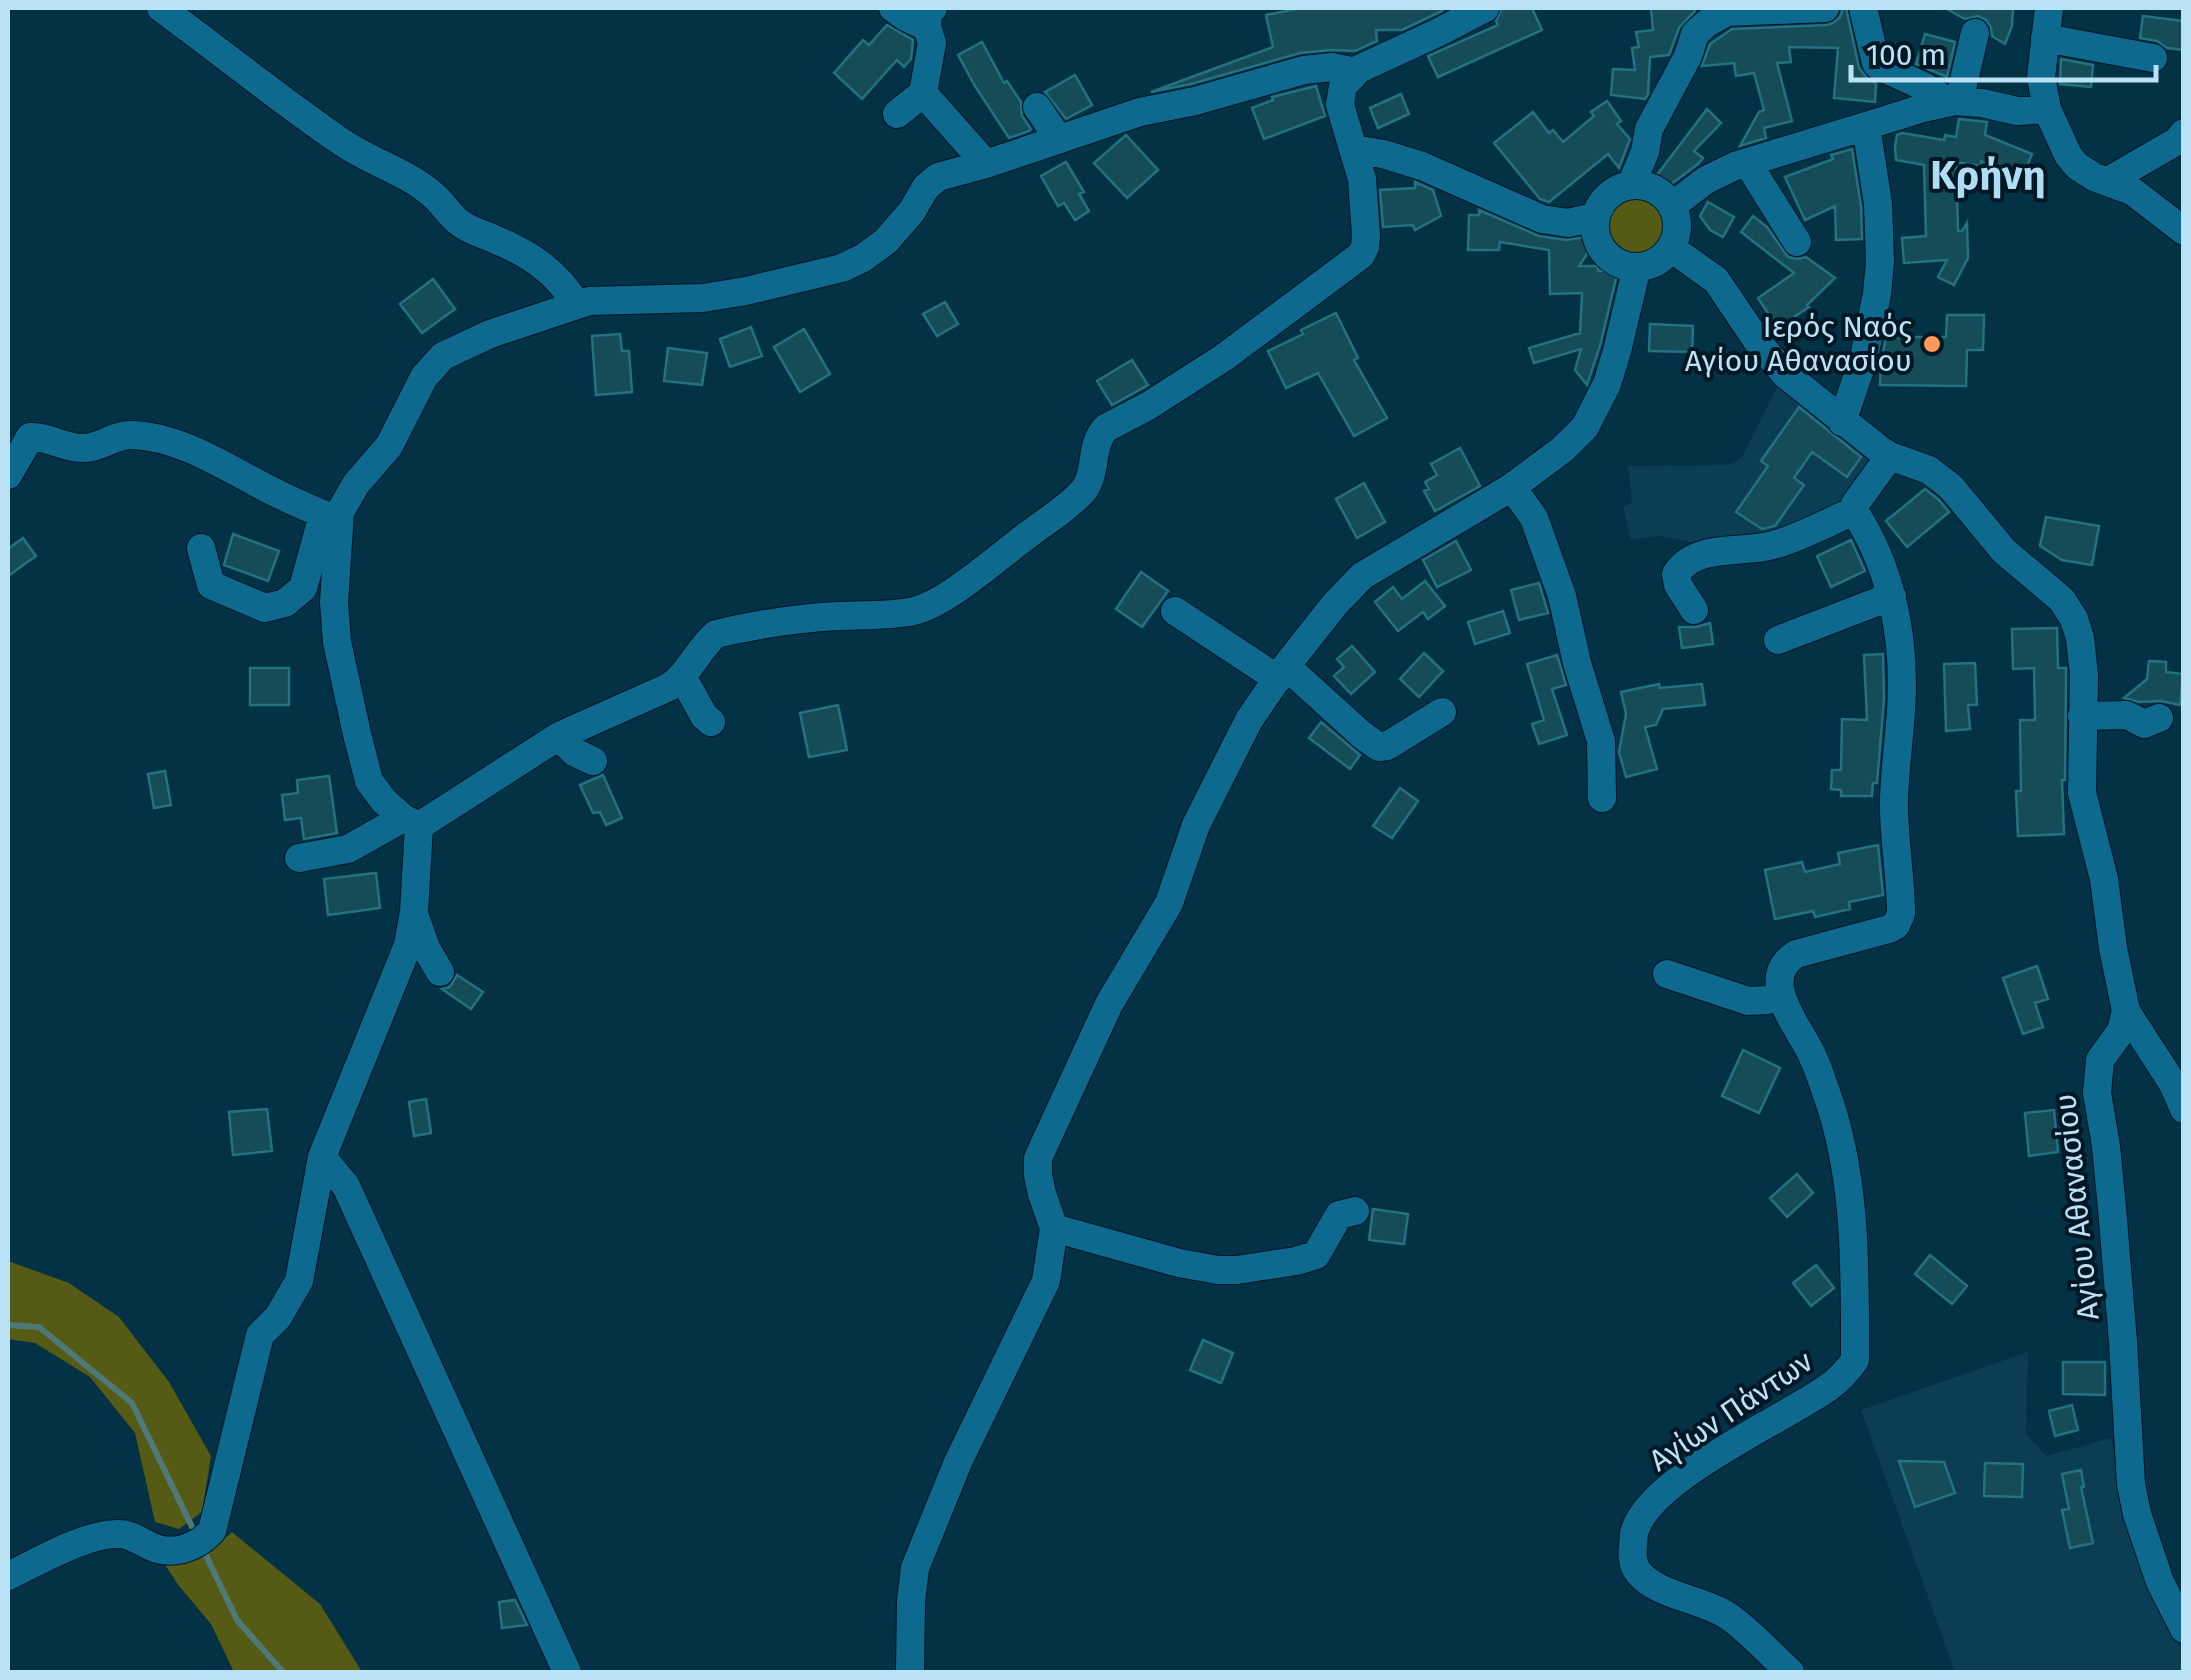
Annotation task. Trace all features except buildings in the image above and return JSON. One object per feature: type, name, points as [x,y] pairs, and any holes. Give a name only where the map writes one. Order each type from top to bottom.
[{"type":"street","points":[[161,8],[342,142],[403,173],[434,195],[464,226],[540,262],[564,285],[576,304]]},
{"type":"street","points":[[893,8],[904,16],[930,17],[932,42],[923,93],[897,114]]},
{"type":"street","points":[[299,858],[348,849],[411,822],[559,736],[670,688],[716,634],[828,616],[914,612],[959,587],[1084,490],[1101,432],[1211,366],[1361,255],[1365,246],[1362,179],[1342,111],[1343,86],[1355,72],[1451,16],[1485,8]]},
{"type":"street","points":[[1631,185],[1645,152],[1649,129],[1688,56],[1704,15],[1825,8]]},
{"type":"street","points":[[1863,8],[1879,66],[1954,101],[2017,111],[2047,109]]},
{"type":"street","points":[[2050,8],[2041,65],[2047,109],[2060,142],[2072,161],[2094,177],[2138,195],[2184,231]]},
{"type":"street","points":[[1954,101],[1975,34]]},
{"type":"street","points":[[2045,38],[2154,58]]},
{"type":"street","points":[[202,548],[211,585],[265,608],[285,603],[303,588],[331,518],[340,512],[389,446],[414,394],[436,362],[472,341],[576,304],[703,298],[842,268],[886,241],[932,181],[1150,110],[1304,70],[1332,67],[1355,72]]},
{"type":"street","points":[[923,93],[986,164]]},
{"type":"street","points":[[1672,206],[1706,180],[1747,162],[1954,101]]},
{"type":"street","points":[[1037,108],[1058,138]]},
{"type":"street","points":[[1842,422],[1864,356],[1880,262],[1878,204],[1866,126]]},
{"type":"street","points":[[2108,181],[2177,141],[2184,132]]},
{"type":"street","points":[[1354,150],[1422,166],[1542,219],[1568,223],[1595,217]]},
{"type":"street","points":[[1747,162],[1796,242]]},
{"type":"street","points":[[1642,185],[1658,190],[1672,206],[1677,224],[1671,248],[1655,262],[1637,267],[1619,264],[1604,252],[1596,236],[1595,217],[1598,207],[1616,189],[1642,185]]},
{"type":"street","points":[[1671,248],[1716,280],[1760,345],[1786,375],[1890,456],[1929,470],[1951,486],[2004,551],[2067,607],[2082,653],[2082,793],[2100,862],[2126,1011],[2173,1084],[2184,1110]]},
{"type":"street","points":[[910,1672],[915,1568],[928,1530],[1046,1281],[1054,1228],[1038,1174],[1038,1158],[1110,1004],[1168,903],[1196,825],[1249,720],[1335,604],[1362,576],[1512,486],[1569,443],[1593,415],[1612,368],[1637,267]]},
{"type":"street","points":[[8,475],[30,436],[86,449],[123,436],[152,437],[213,459],[331,518]]},
{"type":"street","points":[[1667,974],[1748,1001],[1768,1000],[1781,996],[1781,971],[1796,954],[1889,930],[1900,921],[1894,800],[1902,684],[1892,596],[1882,564],[1854,510],[1890,456]]},
{"type":"street","points":[[1512,486],[1534,518],[1562,596],[1601,742],[1602,798]]},
{"type":"street","points":[[1694,610],[1678,585],[1676,574],[1681,565],[1705,554],[1772,546],[1854,510]]},
{"type":"street","points":[[331,518],[337,642],[352,716],[370,782],[384,801],[411,822]]},
{"type":"street","points":[[1778,640],[1892,596]]},
{"type":"street","points":[[1175,612],[1282,672],[1379,747],[1387,746],[1442,712]]},
{"type":"street","points":[[682,678],[711,722]]},
{"type":"street","points":[[2082,716],[2128,714],[2144,724],[2159,718]]},
{"type":"street","points":[[559,736],[574,752],[593,761]]},
{"type":"street","points":[[8,1576],[103,1535],[129,1535],[171,1553],[212,1531],[260,1336],[278,1318],[299,1281],[322,1156],[408,945],[414,912],[411,822]]},
{"type":"street","points":[[414,912],[426,948],[440,972]]},
{"type":"street","name":"Αγίων Πάντων","points":[[1781,996],[1814,1058],[1841,1138],[1854,1235],[1855,1360],[1829,1387],[1729,1446],[1666,1490],[1635,1528],[1632,1560],[1639,1573],[1653,1584],[1729,1616],[1790,1672]]},
{"type":"street","name":"Αγίου Αθανασίου","points":[[2126,1011],[2121,1031],[2100,1060],[2097,1094],[2112,1208],[2131,1484],[2156,1570],[2184,1629]]},
{"type":"street","points":[[322,1156],[346,1186],[567,1672]]},
{"type":"street","points":[[1054,1228],[1179,1263],[1237,1270],[1296,1262],[1316,1255],[1339,1215],[1355,1211]]},
{"type":"shaded area","points":[[1786,370],[1883,450],[1843,511],[1785,539],[1712,546],[1659,536],[1631,540],[1623,507],[1632,502],[1628,466],[1734,463],[1742,456]]},
{"type":"shaded area","points":[[2028,1352],[2026,1434],[2046,1456],[2111,1438],[2131,1536],[2183,1653],[2183,1672],[1955,1672],[1861,1410]]},
{"type":"green space","points":[[1620,194],[1649,197],[1667,208],[1672,227],[1659,254],[1633,254],[1601,226]]},
{"type":"green space","points":[[8,1261],[69,1283],[119,1317],[169,1382],[211,1456],[202,1512],[179,1529],[155,1522],[135,1433],[90,1377],[35,1343],[8,1339]]},
{"type":"green space","points":[[232,1532],[320,1604],[362,1672],[234,1672],[211,1624],[159,1556],[198,1552]]},
{"type":"waterway","points":[[8,1325],[39,1327],[132,1403],[195,1533]]},
{"type":"waterway","points":[[203,1549],[237,1620],[283,1672]]},
{"type":"place","name":"Ιερός Ναός Αγίου Αθανασίου","points":[[1932,344]]},
{"type":"district","name":"Κρήνη","points":[[1988,175]]}]
